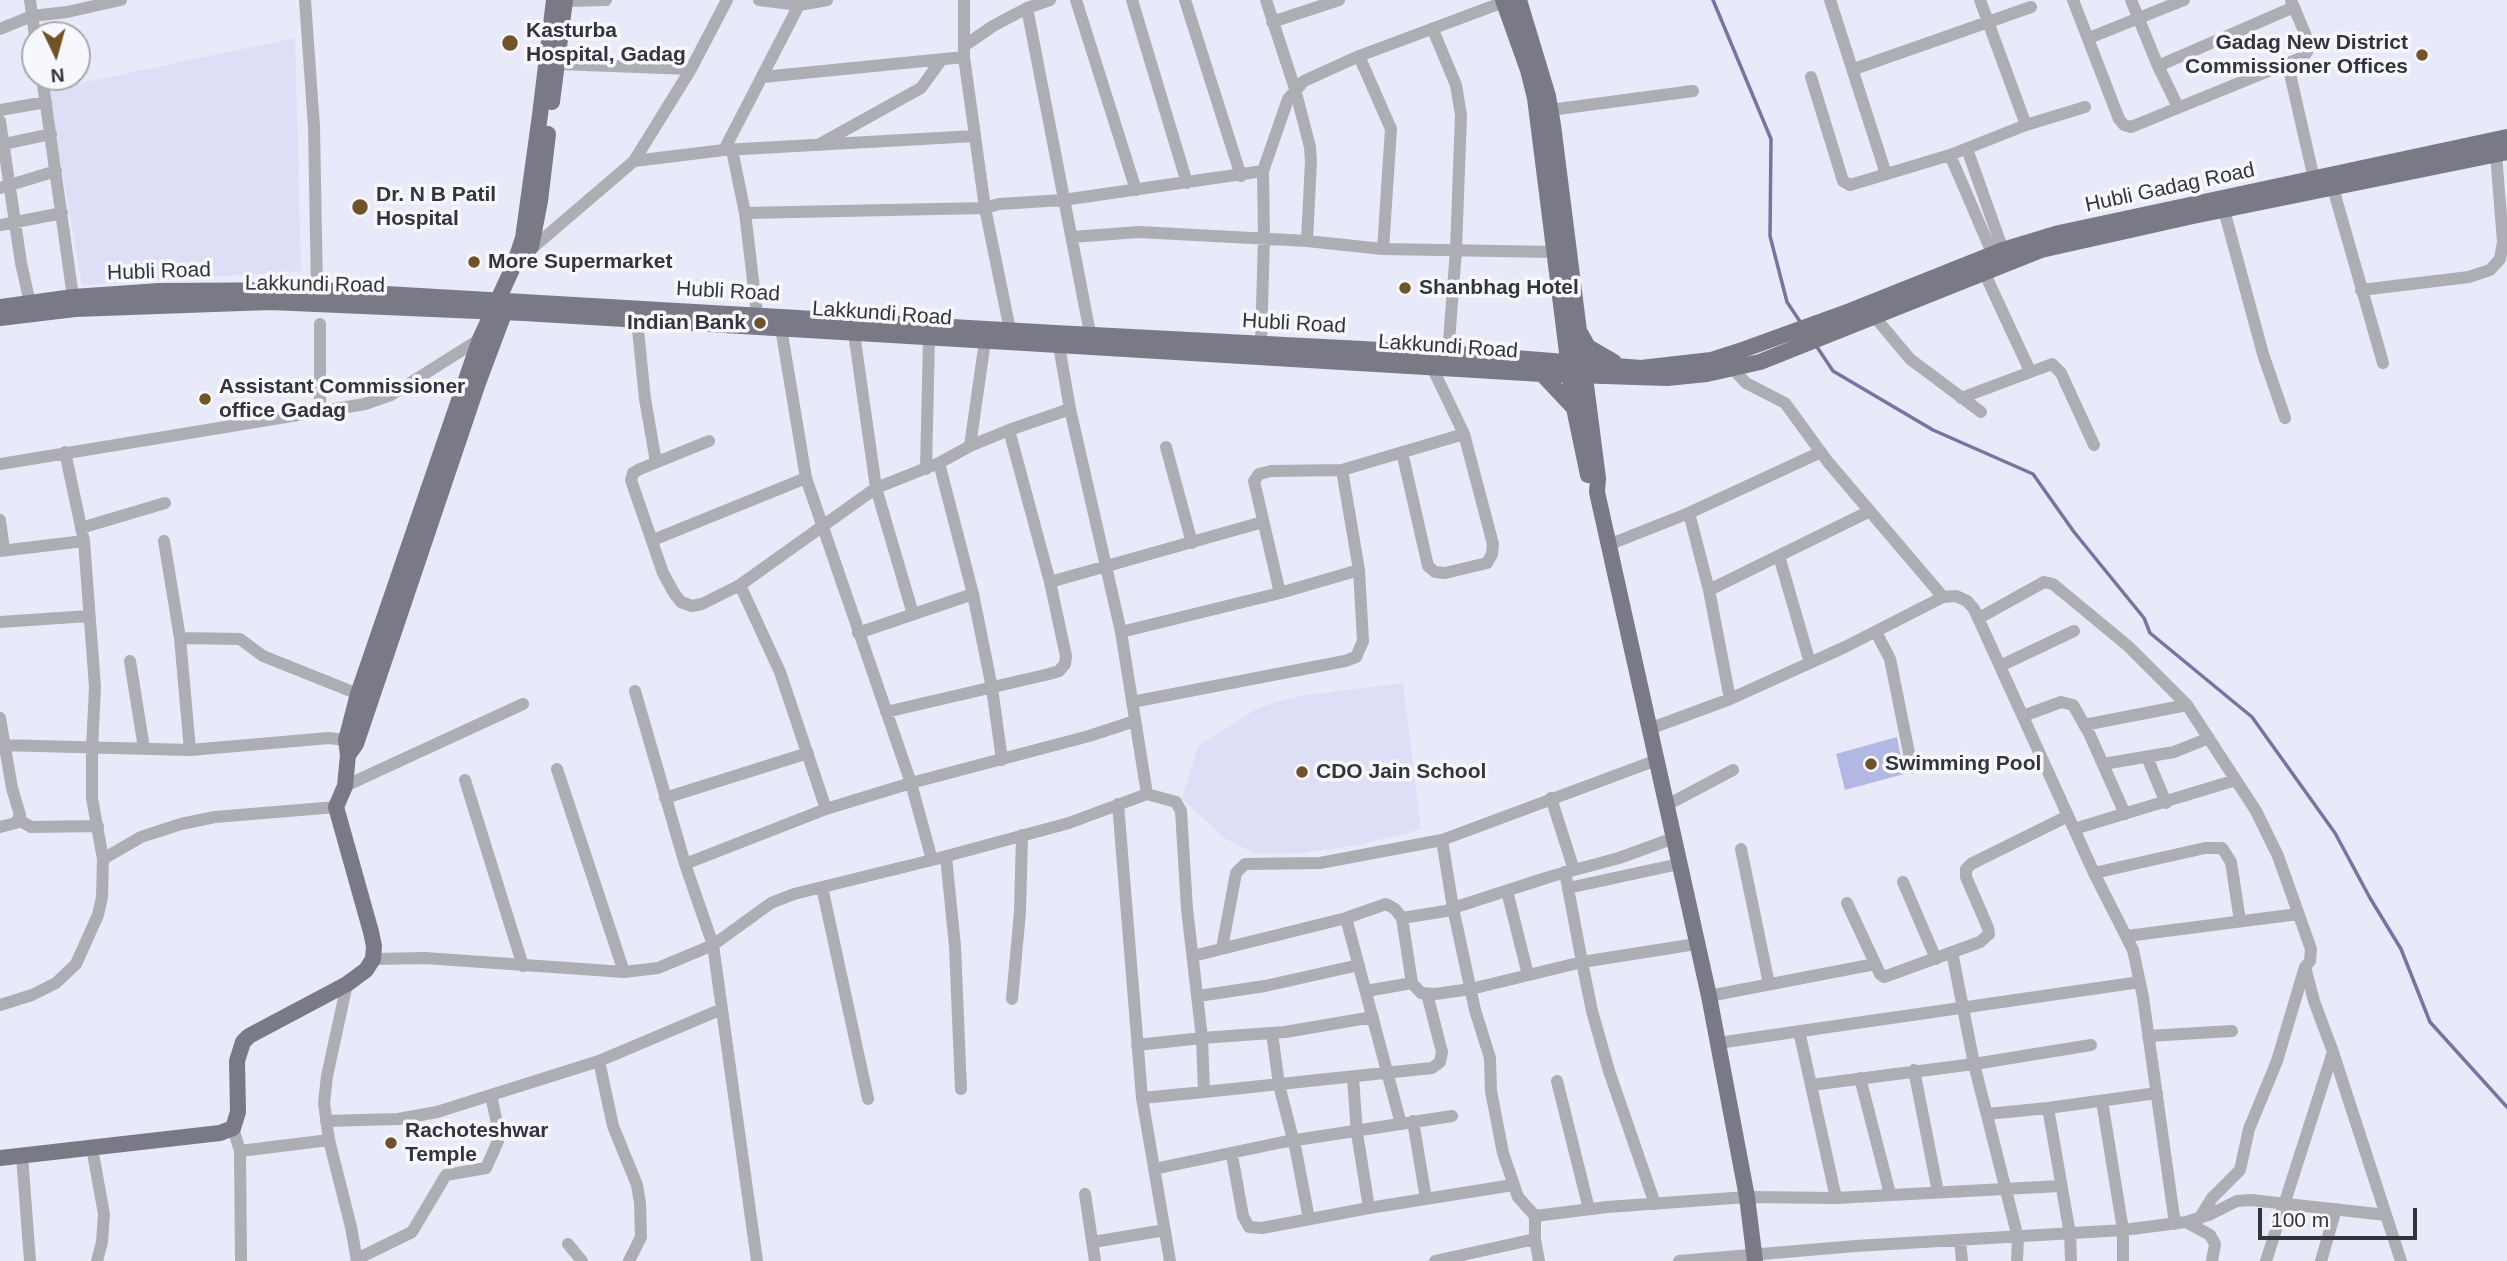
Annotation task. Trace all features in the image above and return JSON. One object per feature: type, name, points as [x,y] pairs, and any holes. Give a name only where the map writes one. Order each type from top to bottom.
[{"type":"main road","points":[[347,748],[356,744],[372,678],[480,339],[501,306],[530,250],[540,201],[558,64],[561,0]]},
{"type":"main road","points":[[0,1158],[220,1133],[233,1128],[238,1112],[237,1061],[243,1042],[249,1036],[347,984],[366,970],[373,959],[371,932],[336,807],[345,786],[347,748],[358,694],[372,678],[478,383],[523,238],[561,0]]},
{"type":"main road","points":[[1509,1],[1550,110],[1581,407],[1598,478],[1597,492],[1608,545],[1709,996],[1747,1198],[1755,1259]]},
{"type":"main road","points":[[1509,1],[1535,98],[1554,251],[1571,331],[1618,371],[1667,378],[1733,369]]},
{"type":"main road","name":"Hubli Gadag Road","points":[[1745,349],[1850,311],[1998,252],[2059,233],[2507,137]]},
{"type":"main road","name":"Hubli Gadag Road","points":[[1733,369],[1760,362],[2041,250],[2501,153]]},
{"type":"main road","name":"Hubli Road","points":[[0,307],[73,297],[159,291],[317,290],[501,306],[757,314],[1448,354],[1539,366],[1618,371],[1711,359],[1745,349]]},
{"type":"main road","name":"Lakkundi Road","points":[[0,318],[75,309],[270,302],[501,306],[638,320],[1059,346],[1432,366],[1539,366]]},
{"type":"main road","points":[[1571,331],[1539,366],[1581,407]]},
{"type":"main road","points":[[1581,407],[1595,390],[1618,371]]},
{"type":"street","points":[[30,0],[33,21]]},
{"type":"street","points":[[0,29],[66,6],[121,0]]},
{"type":"street","points":[[305,0],[314,127],[317,290]]},
{"type":"street","points":[[561,0],[606,0]]},
{"type":"street","points":[[530,250],[634,161],[691,69],[727,0]]},
{"type":"street","points":[[759,0],[799,5],[827,0]]},
{"type":"street","points":[[964,0],[964,51],[985,208],[1010,330]]},
{"type":"street","points":[[763,77],[942,59],[964,51],[993,26],[1027,8],[1050,0]]},
{"type":"street","points":[[1076,0],[1136,190]]},
{"type":"street","points":[[1132,0],[1187,183]]},
{"type":"street","points":[[1185,0],[1241,176]]},
{"type":"street","points":[[1266,0],[1295,89],[1311,161],[1307,241]]},
{"type":"street","points":[[1830,0],[1886,174]]},
{"type":"street","points":[[1980,0],[2026,125]]},
{"type":"street","points":[[2073,0],[2119,119],[2124,125],[2135,126],[2288,65],[2307,52],[2306,36],[2293,4],[2158,66]]},
{"type":"street","points":[[2131,0],[2178,107]]},
{"type":"street","points":[[2089,38],[2184,0]]},
{"type":"street","points":[[1261,343],[1264,171],[1288,99],[1295,89],[1304,80],[1359,56],[1509,1]]},
{"type":"street","points":[[1272,22],[1330,2]]},
{"type":"street","points":[[757,314],[745,213],[728,150],[799,5]]},
{"type":"street","points":[[1854,69],[2031,7]]},
{"type":"street","points":[[1027,8],[1090,333]]},
{"type":"street","points":[[1433,30],[1460,99],[1461,115],[1457,250],[1448,354]]},
{"type":"street","points":[[1359,56],[1391,129],[1383,249]]},
{"type":"street","points":[[814,147],[921,88],[942,59]]},
{"type":"street","points":[[558,64],[691,69]]},
{"type":"street","points":[[2288,65],[2314,179]]},
{"type":"street","points":[[1811,77],[1843,181],[1850,185],[1950,155],[2026,125],[2085,107]]},
{"type":"street","points":[[1550,110],[1693,90]]},
{"type":"street","points":[[44,91],[73,297]]},
{"type":"street","points":[[0,110],[46,102]]},
{"type":"street","points":[[0,121],[5,187],[15,223],[30,303]]},
{"type":"street","points":[[2,144],[51,134]]},
{"type":"street","points":[[634,161],[728,150],[975,136]]},
{"type":"street","points":[[1967,149],[1998,252]]},
{"type":"street","points":[[2361,290],[2469,277],[2490,270],[2500,259],[2503,242],[2501,153]]},
{"type":"street","points":[[1950,155],[1998,252]]},
{"type":"street","points":[[5,187],[56,171]]},
{"type":"street","points":[[745,213],[985,208],[999,204],[1063,200],[1264,171]]},
{"type":"street","points":[[2333,188],[2383,363]]},
{"type":"street","points":[[2224,210],[2263,354],[2285,418]]},
{"type":"street","points":[[0,225],[62,213]]},
{"type":"street","points":[[1072,237],[1139,232],[1307,241],[1383,249],[1554,251]]},
{"type":"street","points":[[1984,272],[2030,371]]},
{"type":"street","points":[[1874,316],[1910,359],[1981,412]]},
{"type":"street","points":[[638,320],[645,399],[656,462]]},
{"type":"street","points":[[320,324],[320,411]]},
{"type":"street","points":[[781,328],[806,478],[911,783],[932,860]]},
{"type":"street","points":[[854,333],[876,488],[913,614]]},
{"type":"street","points":[[926,469],[929,338]]},
{"type":"street","points":[[0,464],[365,404],[391,395],[480,339]]},
{"type":"street","points":[[970,446],[985,341]]},
{"type":"street","points":[[1059,346],[1070,409],[1121,632],[1147,794]]},
{"type":"street","points":[[1961,398],[2052,364],[2057,368],[2094,445]]},
{"type":"street","points":[[1402,452],[1427,566],[1435,572],[1445,573],[1487,563],[1493,544],[1464,434],[1432,366]]},
{"type":"street","points":[[1733,369],[1746,383],[1785,403],[1821,452],[1943,597]]},
{"type":"street","points":[[709,441],[639,469],[633,473],[631,480],[663,573],[681,602],[692,606],[702,604],[740,585],[876,488],[926,469],[970,446],[1009,430],[1070,409]]},
{"type":"street","points":[[886,712],[1059,671],[1065,664],[1066,656],[1050,582],[1009,430]]},
{"type":"street","points":[[1280,593],[1254,481],[1259,474],[1271,471],[1342,470],[1464,434]]},
{"type":"street","points":[[1166,447],[1192,542]]},
{"type":"street","points":[[0,1005],[32,995],[56,983],[76,964],[98,915],[102,897],[103,859],[92,798],[95,687],[83,535],[65,452]]},
{"type":"street","points":[[1608,545],[1689,513],[1821,452]]},
{"type":"street","points":[[939,463],[992,688],[1002,760]]},
{"type":"street","points":[[1132,702],[1356,657],[1363,641],[1359,570],[1342,470]]},
{"type":"street","points":[[653,540],[806,478]]},
{"type":"street","points":[[0,520],[2,550],[83,535],[165,503]]},
{"type":"street","points":[[1709,590],[1870,511]]},
{"type":"street","points":[[1689,513],[1709,590],[1730,699]]},
{"type":"street","points":[[1050,582],[1263,522]]},
{"type":"street","points":[[164,541],[180,638],[190,751]]},
{"type":"street","points":[[1779,556],[1810,663]]},
{"type":"street","points":[[1121,632],[1280,593],[1359,570]]},
{"type":"street","points":[[1979,618],[2044,582],[2053,584],[2127,646],[2187,705],[2266,829],[2311,949],[2310,961],[2305,967],[2277,1061],[2249,1129],[2240,1170],[2187,1222]]},
{"type":"street","points":[[740,585],[780,672],[826,809]]},
{"type":"street","points":[[858,633],[972,594]]},
{"type":"street","points":[[1649,729],[1730,699],[1876,632],[1943,597],[1956,596],[1967,601],[1979,618],[2094,873],[2127,936],[2140,982],[2157,1093],[2187,1222],[2210,1235],[2215,1244],[2213,1261]]},
{"type":"street","points":[[0,622],[89,616]]},
{"type":"street","points":[[2000,666],[2074,631]]},
{"type":"street","points":[[1876,632],[1890,659],[1912,768]]},
{"type":"street","points":[[180,638],[240,639],[263,656],[358,694]]},
{"type":"street","points":[[130,661],[144,748]]},
{"type":"street","points":[[635,691],[685,864],[713,945],[757,1261]]},
{"type":"street","points":[[2023,716],[2061,702],[2073,705],[2125,814]]},
{"type":"street","points":[[345,786],[523,704]]},
{"type":"street","points":[[2084,725],[2187,705]]},
{"type":"street","points":[[0,718],[2,745],[19,810],[19,820]]},
{"type":"street","points":[[685,864],[826,809],[1135,720]]},
{"type":"street","points":[[2,745],[190,751],[329,738],[347,748]]},
{"type":"street","points":[[2103,764],[2174,752],[2209,738]]},
{"type":"street","points":[[665,798],[808,753]]},
{"type":"street","points":[[2147,757],[2166,803]]},
{"type":"street","points":[[1222,948],[1236,873],[1245,864],[1320,863],[1442,840],[1657,760]]},
{"type":"street","points":[[557,769],[624,972]]},
{"type":"street","points":[[1667,804],[1733,770]]},
{"type":"street","points":[[465,780],[523,966]]},
{"type":"street","points":[[2074,829],[2236,780]]},
{"type":"street","points":[[373,959],[425,958],[624,972],[658,968],[713,945],[771,903],[1069,822],[1147,794],[1176,802],[1179,806],[1187,909],[1202,1038],[1204,1093]]},
{"type":"street","points":[[1551,798],[1569,871],[1568,888],[1592,1011],[1609,1071],[1655,1204]]},
{"type":"street","points":[[1118,804],[1142,1098],[1170,1261]]},
{"type":"street","points":[[103,859],[141,837],[181,824],[240,815],[336,807]]},
{"type":"street","points":[[1847,903],[1880,974],[1889,977],[1986,939],[1989,934],[1966,877],[1968,867],[2068,816]]},
{"type":"street","points":[[19,820],[31,827],[98,826]]},
{"type":"street","points":[[0,827],[13,825],[19,820]]},
{"type":"street","points":[[1012,999],[1020,912],[1022,835]]},
{"type":"street","points":[[1402,918],[1446,911],[1569,871],[1619,858],[1674,838]]},
{"type":"street","points":[[1442,840],[1452,908],[1490,1058],[1491,1091],[1503,1153],[1518,1198],[1535,1216],[1539,1261]]},
{"type":"street","points":[[2094,873],[2205,848],[2222,848],[2231,862],[2240,921]]},
{"type":"street","points":[[1741,849],[1769,985]]},
{"type":"street","points":[[946,857],[956,946],[961,1089]]},
{"type":"street","points":[[1568,888],[1679,864]]},
{"type":"street","points":[[1903,881],[1937,958]]},
{"type":"street","points":[[822,887],[868,1099]]},
{"type":"street","points":[[1507,891],[1528,975]]},
{"type":"street","points":[[1193,956],[1346,918],[1386,904],[1395,909],[1402,918],[1412,983],[1416,990],[1427,994],[1471,989],[1583,962],[1696,944]]},
{"type":"street","points":[[2127,936],[2298,914]]},
{"type":"street","points":[[1346,918],[1387,1073],[1407,1122],[1426,1199]]},
{"type":"street","points":[[1952,952],[1974,1064],[2018,1238],[2017,1261]]},
{"type":"street","points":[[1709,996],[1875,964]]},
{"type":"street","points":[[1198,996],[1265,986],[1359,965]]},
{"type":"street","points":[[2305,967],[2401,1261]]},
{"type":"street","points":[[1718,1043],[2140,982]]},
{"type":"street","points":[[1366,991],[1412,983]]},
{"type":"street","points":[[347,984],[324,1102],[329,1140],[357,1260],[412,1232],[446,1175],[486,1168],[499,1133],[491,1095]]},
{"type":"street","points":[[1142,1098],[1432,1069],[1440,1062],[1442,1052],[1427,994]]},
{"type":"street","points":[[326,1121],[419,1116],[599,1061],[722,1009]]},
{"type":"street","points":[[1138,1045],[1272,1032],[1373,1017]]},
{"type":"street","points":[[1799,1031],[1836,1198]]},
{"type":"street","points":[[2148,1036],[2232,1031]]},
{"type":"street","points":[[1272,1032],[1279,1085],[1309,1219]]},
{"type":"street","points":[[1811,1085],[1974,1064],[2091,1045]]},
{"type":"street","points":[[2266,1261],[2333,1052]]},
{"type":"street","points":[[599,1061],[613,1126],[637,1185],[640,1203],[641,1237],[629,1261]]},
{"type":"street","points":[[1914,1070],[1938,1192]]},
{"type":"street","points":[[1353,1077],[1357,1133],[1369,1208]]},
{"type":"street","points":[[1860,1078],[1890,1194]]},
{"type":"street","points":[[1557,1080],[1589,1209]]},
{"type":"street","points":[[1987,1114],[2157,1093]]},
{"type":"street","points":[[2102,1101],[2123,1230],[2123,1261]]},
{"type":"street","points":[[2048,1108],[2070,1234],[2071,1261]]},
{"type":"street","points":[[1154,1169],[1293,1141],[1452,1116]]},
{"type":"street","points":[[233,1128],[240,1151],[241,1261]]},
{"type":"street","points":[[240,1151],[329,1140]]},
{"type":"street","points":[[92,1148],[104,1214],[102,1242],[97,1261]]},
{"type":"street","points":[[1232,1155],[1243,1216],[1249,1227],[1262,1228],[1513,1185]]},
{"type":"street","points":[[22,1156],[30,1261]]},
{"type":"street","points":[[1535,1216],[1589,1209],[1747,1198],[1836,1198],[2060,1186]]},
{"type":"street","points":[[1085,1195],[1096,1261]]},
{"type":"street","points":[[1679,1261],[1704,1257],[1755,1259],[1856,1246],[2123,1230],[2187,1222],[2237,1201],[2251,1200],[2386,1215]]},
{"type":"street","points":[[2321,1261],[2336,1209]]},
{"type":"street","points":[[1093,1242],[1165,1230]]},
{"type":"street","points":[[1435,1261],[1535,1239]]},
{"type":"street","points":[[1960,1240],[1962,1261]]},
{"type":"street","points":[[568,1244],[582,1261]]},
{"type":"street","points":[[1856,1246],[1856,1261]]},
{"type":"shaded area","points":[[295,38],[301,271],[82,285],[48,91],[91,91],[91,81]]},
{"type":"shaded area","name":"CDO Jain School","points":[[1403,683],[1421,829],[1358,845],[1304,853],[1256,854],[1224,838],[1182,798],[1198,746],[1258,708],[1298,696]]},
{"type":"shaded area","name":"Swimming Pool","points":[[1897,737],[1904,774],[1845,790],[1836,754]]},
{"type":"waterway","points":[[1713,0],[1771,139],[1770,236],[1787,302],[1801,323]]},
{"type":"waterway","points":[[1815,344],[1833,371],[1933,430],[2033,474],[2074,532],[2144,618],[2150,633],[2252,717],[2335,833],[2401,949],[2430,1022],[2507,1107]]},
{"type":"place","name":"Kasturba Hospital, Gadag","points":[[510,43]]},
{"type":"place","name":"Gadag New District Commissioner Offices","points":[[2422,55]]},
{"type":"place","name":"Dr. N B Patil Hospital","points":[[360,207]]},
{"type":"place","name":"More Supermarket","points":[[474,262]]},
{"type":"place","name":"Shanbhag Hotel","points":[[1405,288]]},
{"type":"place","name":"Indian Bank","points":[[760,323]]},
{"type":"place","name":"Assistant Commissioner office Gadag","points":[[205,399]]},
{"type":"place","name":"Swimming Pool","points":[[1871,764]]},
{"type":"place","name":"CDO Jain School","points":[[1302,772]]},
{"type":"place","name":"Rachoteshwar Temple","points":[[391,1143]]}]
